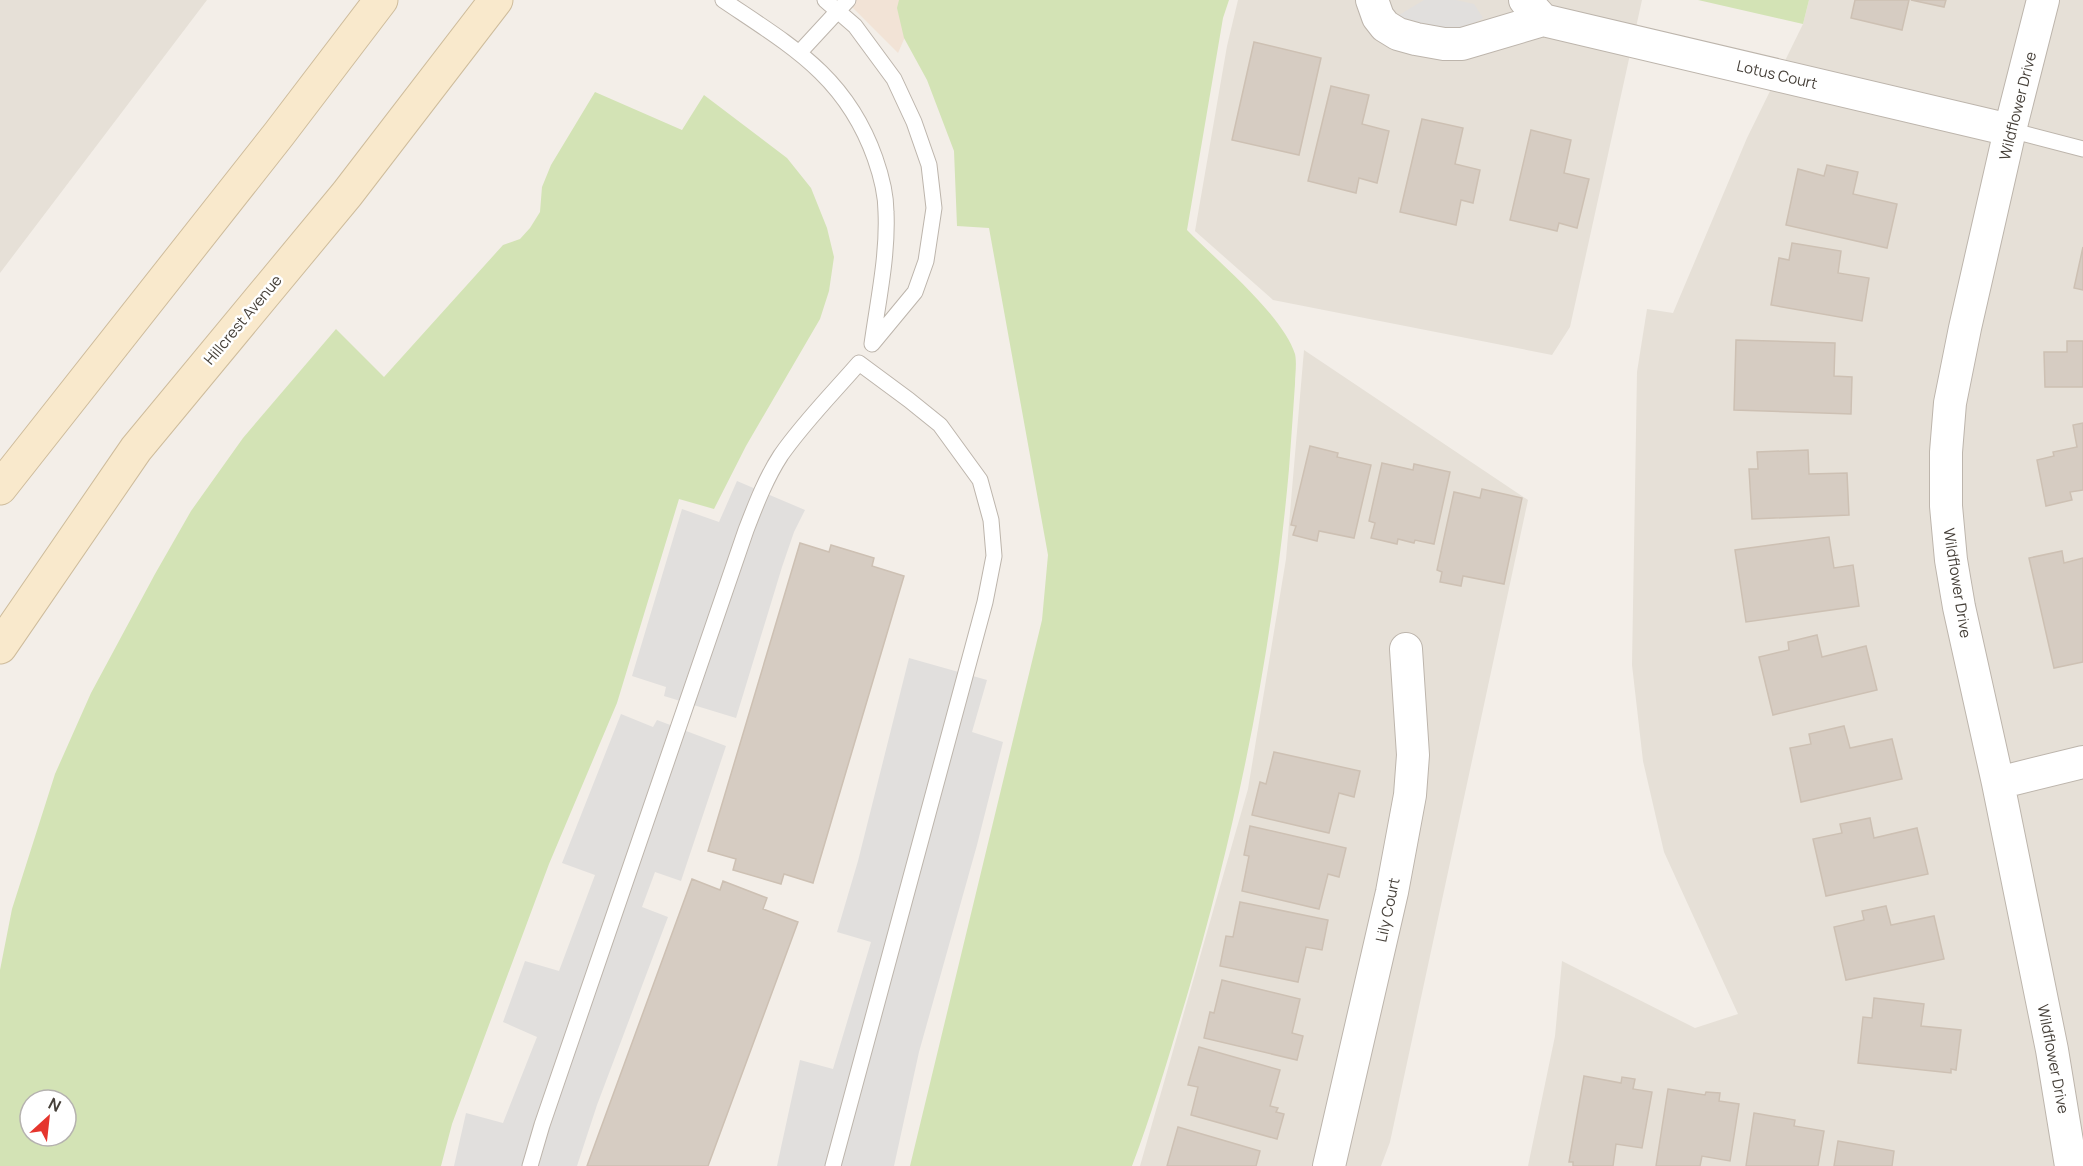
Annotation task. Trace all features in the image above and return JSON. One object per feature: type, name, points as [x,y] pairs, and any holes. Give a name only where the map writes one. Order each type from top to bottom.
[{"type":"main road","points":[[0,488],[272,143],[381,0]]},
{"type":"main road","name":"Hillcrest Avenue","points":[[3,647],[136,449],[347,194],[496,0]]},
{"type":"street","name":"Lotus Court","points":[[1372,0],[1378,17],[1398,34],[1444,44],[1462,44],[1534,10],[2010,130]]},
{"type":"street","name":"Wildflower Drive","points":[[2043,0],[2010,130],[1950,403],[1946,452],[1946,506],[1951,560],[1959,608],[1998,783],[2059,1081],[2071,1166]]},
{"type":"street","name":"Lily Court","points":[[1329,1166],[1392,892],[1410,795],[1413,755],[1406,649]]},
{"type":"street","points":[[1998,783],[2083,762]]},
{"type":"lane","points":[[723,0],[817,67],[845,98],[859,121],[881,178],[886,210],[886,242],[872,344]]},
{"type":"lane","points":[[530,1166],[542,1125],[764,484],[807,422],[859,363],[915,292],[926,261],[934,208],[929,165],[914,122],[894,80],[843,6],[825,0]]},
{"type":"lane","points":[[799,53],[843,6]]},
{"type":"lane","points":[[2010,130],[2083,149]]},
{"type":"lane","points":[[833,1166],[985,602],[994,556],[991,520],[980,480],[962,453],[940,425],[859,363]]},
{"type":"shaded area","points":[[0,0],[207,0],[0,273]]},
{"type":"shaded area","points":[[845,0],[921,0],[898,53]]},
{"type":"shaded area","points":[[1238,0],[1642,0],[1570,327],[1552,355],[1273,300],[1195,231],[1227,46]]},
{"type":"shaded area","points":[[1424,0],[1456,0],[1474,4],[1483,18],[1461,31],[1439,32],[1394,18]]},
{"type":"shaded area","points":[[1809,0],[2083,0],[2083,1166],[1528,1166],[1555,1036],[1562,961],[1695,1028],[1738,1014],[1664,852],[1643,761],[1632,665],[1637,372],[1647,309],[1673,313],[1747,138],[1803,24]]},
{"type":"shaded area","points":[[1304,350],[1528,500],[1390,1142],[1381,1166],[1140,1166],[1248,789],[1286,559]]},
{"type":"shaded area","points":[[737,481],[805,510],[794,532],[782,567],[736,718],[664,696],[666,687],[632,676],[682,509],[719,522]]},
{"type":"shaded area","points":[[909,658],[987,680],[972,732],[1003,742],[977,845],[919,1052],[894,1166],[777,1166],[800,1060],[833,1069],[871,942],[837,932],[858,861]]},
{"type":"shaded area","points":[[621,714],[653,727],[657,720],[726,746],[681,881],[655,872],[642,907],[668,917],[597,1105],[577,1166],[454,1166],[466,1113],[503,1123],[537,1037],[503,1022],[525,961],[559,971],[595,875],[562,863]]},
{"type":"green space","points":[[899,0],[1229,0],[1223,18],[1187,230],[1277,322],[1295,354],[1289,469],[1263,670],[1237,803],[1186,999],[1154,1104],[1132,1166],[910,1166],[1042,620],[1048,555],[989,228],[957,226],[954,151],[927,80],[904,38],[897,8]]},
{"type":"green space","points":[[1698,0],[1809,0],[1803,24]]},
{"type":"green space","points":[[595,92],[682,130],[704,95],[787,158],[811,188],[827,228],[834,257],[829,291],[820,319],[746,446],[714,509],[679,499],[617,703],[549,864],[452,1124],[441,1166],[0,1166],[0,970],[12,909],[55,774],[91,693],[155,574],[191,511],[243,438],[336,329],[384,377],[503,245],[520,239],[530,228],[540,212],[542,187],[551,165]]},
{"type":"building","points":[[1855,0],[1909,0],[1902,30],[1851,18]]},
{"type":"building","points":[[1911,0],[1946,0],[1944,7]]},
{"type":"building","points":[[1254,42],[1321,58],[1299,155],[1232,140]]},
{"type":"building","points":[[1331,86],[1369,95],[1362,124],[1389,131],[1377,183],[1359,178],[1356,193],[1308,181]]},
{"type":"building","points":[[1422,119],[1463,128],[1455,164],[1480,170],[1473,203],[1461,200],[1456,225],[1400,212]]},
{"type":"building","points":[[1531,130],[1571,140],[1564,173],[1589,179],[1577,228],[1559,223],[1557,231],[1510,220]]},
{"type":"building","points":[[1827,165],[1858,172],[1853,194],[1897,204],[1887,248],[1786,225],[1798,169],[1824,176]]},
{"type":"building","points":[[1792,243],[1841,251],[1838,273],[1869,278],[1862,321],[1771,305],[1779,258],[1789,260]]},
{"type":"building","points":[[2083,247],[2083,290],[2074,288]]},
{"type":"building","points":[[1736,340],[1835,343],[1834,376],[1852,377],[1851,414],[1734,410]]},
{"type":"building","points":[[2067,341],[2083,341],[2083,387],[2045,387],[2044,352],[2067,352]]},
{"type":"building","points":[[2083,423],[2083,490],[2070,492],[2072,500],[2046,506],[2037,460],[2054,456],[2053,452],[2077,447],[2073,425]]},
{"type":"building","points":[[1310,446],[1338,453],[1337,457],[1371,465],[1354,538],[1319,531],[1317,541],[1293,535],[1296,526],[1291,525]]},
{"type":"building","points":[[1808,450],[1809,474],[1847,473],[1849,515],[1752,519],[1749,469],[1758,469],[1757,452]]},
{"type":"building","points":[[1382,463],[1413,470],[1414,464],[1450,472],[1434,544],[1398,539],[1397,544],[1371,538],[1375,523],[1369,521]]},
{"type":"building","points":[[1482,489],[1522,498],[1504,584],[1463,576],[1461,586],[1440,582],[1442,572],[1437,570],[1454,492],[1480,498]]},
{"type":"building","points":[[1829,537],[1834,568],[1853,565],[1859,606],[1746,622],[1735,550]]},
{"type":"building","points":[[800,543],[829,552],[831,545],[874,558],[872,566],[904,576],[813,883],[784,874],[781,884],[733,870],[736,859],[708,851]]},
{"type":"building","points":[[2062,551],[2064,563],[2083,558],[2083,662],[2054,668],[2029,558]]},
{"type":"building","points":[[1817,635],[1822,657],[1866,646],[1877,690],[1773,715],[1759,657],[1789,650],[1788,642]]},
{"type":"building","points":[[1844,726],[1850,748],[1892,739],[1902,779],[1801,802],[1790,748],[1811,744],[1809,734]]},
{"type":"building","points":[[1274,752],[1360,771],[1354,797],[1339,793],[1329,833],[1252,815],[1260,782],[1266,784]]},
{"type":"building","points":[[1870,818],[1874,838],[1917,828],[1928,874],[1826,896],[1813,839],[1842,833],[1840,824]]},
{"type":"building","points":[[1250,826],[1346,848],[1339,877],[1328,874],[1319,909],[1242,891],[1249,856],[1244,855]]},
{"type":"building","points":[[692,879],[720,890],[723,881],[767,898],[763,909],[798,922],[708,1166],[587,1166]]},
{"type":"building","points":[[1240,902],[1328,920],[1322,950],[1306,947],[1298,982],[1220,966],[1226,936],[1233,937]]},
{"type":"building","points":[[1886,906],[1891,925],[1934,916],[1944,959],[1846,980],[1834,927],[1864,920],[1862,911]]},
{"type":"building","points":[[1222,980],[1300,999],[1292,1033],[1303,1036],[1297,1060],[1204,1038],[1210,1012],[1214,1013]]},
{"type":"building","points":[[1874,998],[1924,1004],[1921,1026],[1961,1030],[1956,1070],[1951,1069],[1951,1073],[1858,1063],[1863,1017],[1872,1018]]},
{"type":"building","points":[[1199,1047],[1280,1070],[1270,1106],[1278,1108],[1276,1112],[1284,1114],[1277,1139],[1191,1115],[1198,1087],[1188,1085]]},
{"type":"building","points":[[1584,1076],[1621,1083],[1622,1077],[1635,1079],[1633,1089],[1652,1092],[1642,1148],[1616,1144],[1613,1166],[1573,1166],[1573,1162],[1569,1162]]},
{"type":"building","points":[[1668,1089],[1705,1095],[1706,1092],[1720,1093],[1719,1101],[1739,1104],[1730,1161],[1702,1156],[1700,1166],[1656,1166]]},
{"type":"building","points":[[1754,1113],[1795,1120],[1794,1126],[1824,1131],[1818,1166],[1746,1166]]},
{"type":"building","points":[[1178,1127],[1260,1151],[1256,1166],[1167,1166]]},
{"type":"building","points":[[1838,1141],[1894,1151],[1892,1166],[1834,1166]]}]
